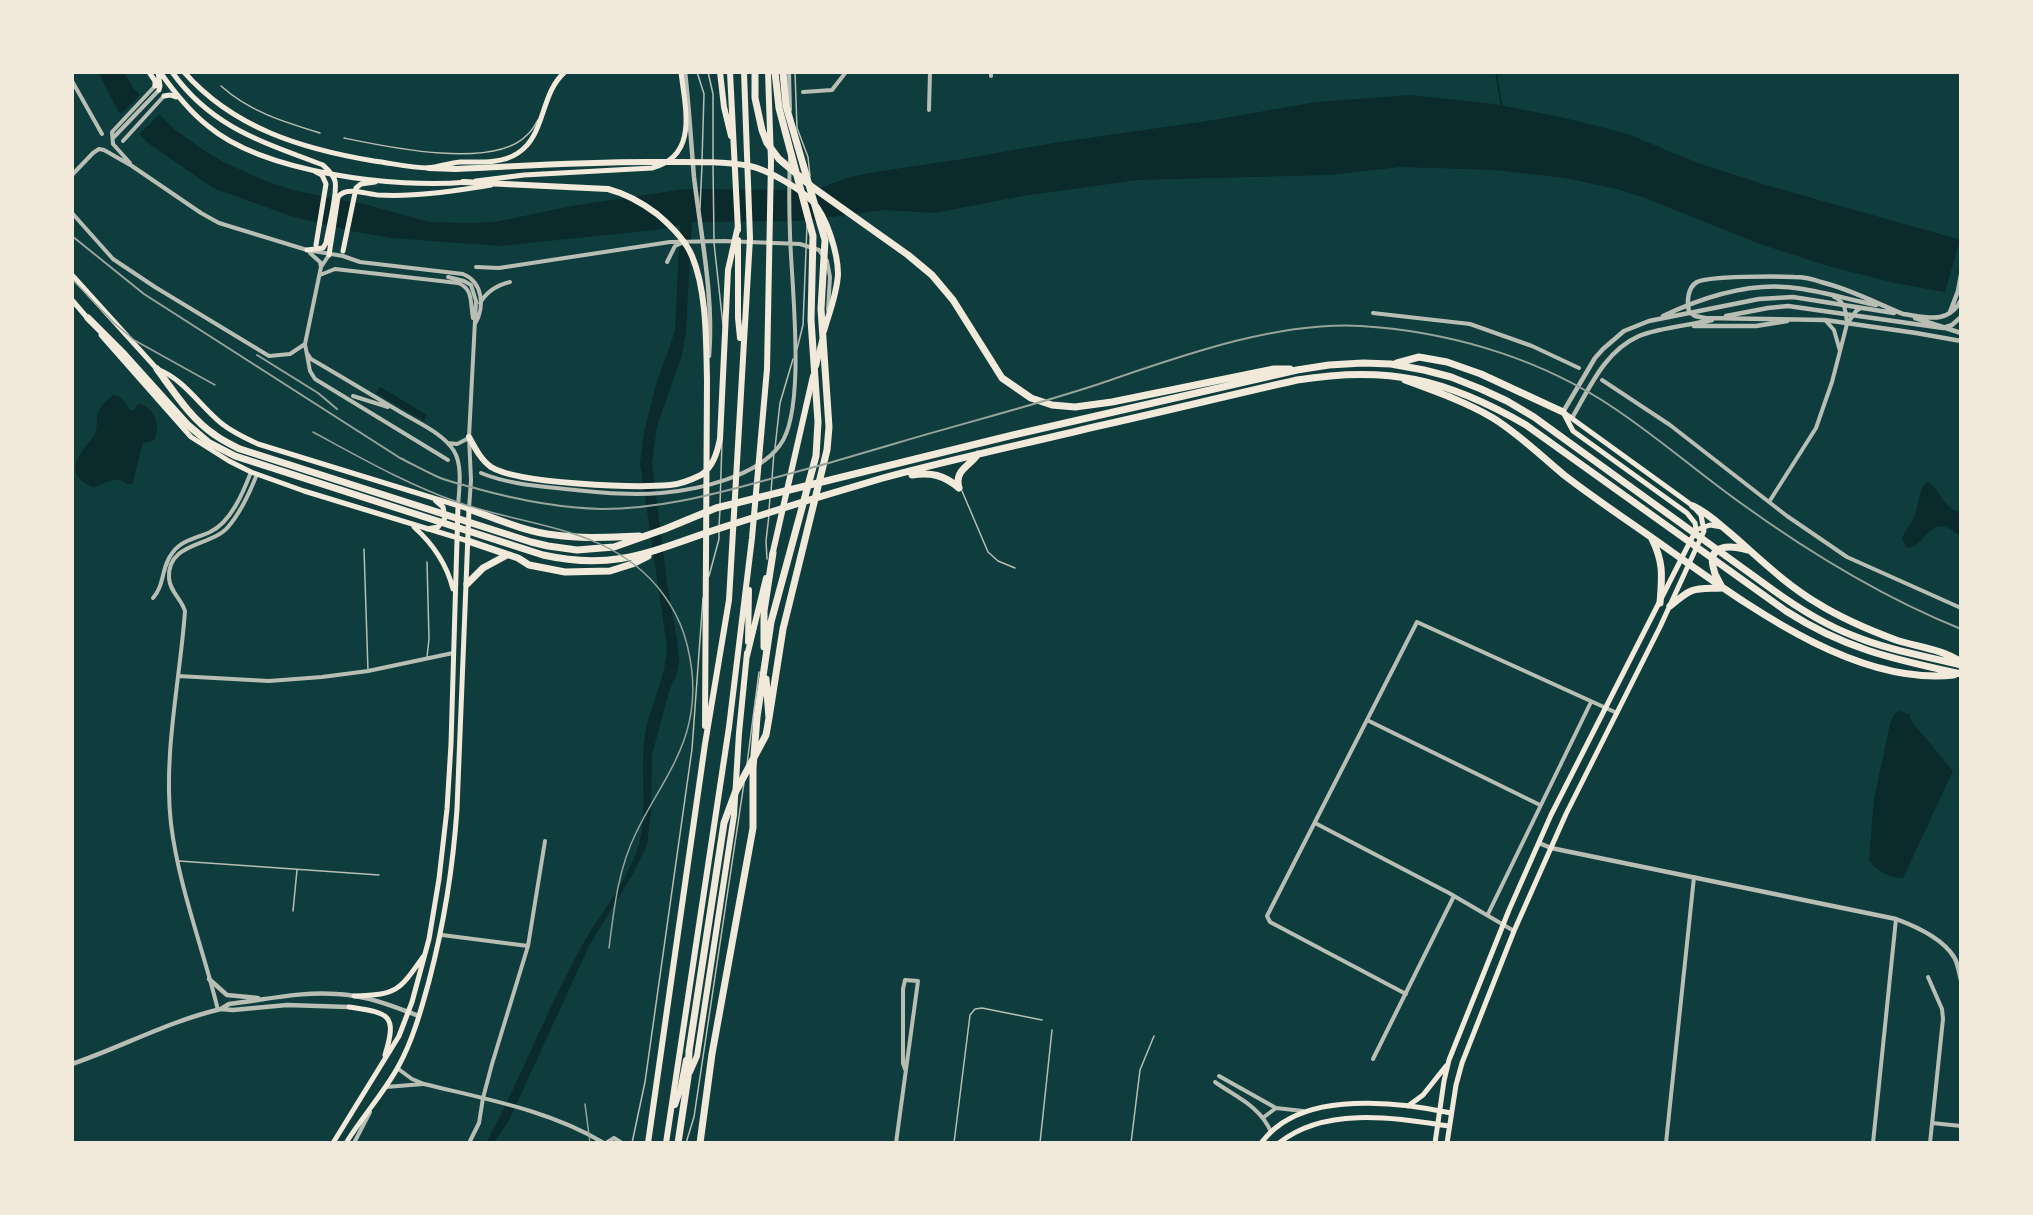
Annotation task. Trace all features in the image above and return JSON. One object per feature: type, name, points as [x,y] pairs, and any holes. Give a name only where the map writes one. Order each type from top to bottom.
[{"type":"highway","points":[[720,72],[724,107],[735,152]]},
{"type":"highway","points":[[730,72],[738,226],[738,318],[742,353]]},
{"type":"highway","points":[[648,1143],[705,744],[729,600],[750,238],[744,72]]},
{"type":"highway","points":[[755,72],[756,105],[762,130],[767,143],[779,159],[811,186],[908,255],[932,275],[953,300],[1002,378],[1031,398],[1052,405],[1075,407],[1274,369],[1297,370]]},
{"type":"highway","points":[[688,1077],[697,1056],[734,815],[747,656],[752,538],[767,369],[771,234],[768,72]]},
{"type":"highway","points":[[769,102],[776,72]]},
{"type":"highway","points":[[700,1143],[710,1062],[753,828],[753,768],[757,717],[771,622],[816,456],[818,422],[811,320],[813,236],[778,108],[776,72]]},
{"type":"highway","points":[[678,1143],[688,1077],[689,1051],[727,814],[735,793],[761,747],[769,718],[783,629],[827,450],[829,427],[821,309],[825,240],[786,106],[783,72]]},
{"type":"highway","points":[[429,168],[456,169],[618,161],[693,162],[751,166],[771,174],[813,202],[825,221],[837,259],[838,274],[747,656]]},
{"type":"highway","points":[[463,182],[608,189],[623,193],[640,201],[672,226],[692,254],[698,274],[705,329],[707,380],[705,744]]},
{"type":"highway","points":[[469,437],[489,465],[506,473],[536,478],[652,486],[680,483],[701,474],[713,463],[719,446],[725,372],[728,270],[738,226]]},
{"type":"highway","points":[[87,318],[124,354],[188,424],[208,442],[236,456],[556,558],[582,561],[615,560],[663,548],[720,528],[885,478],[978,454],[1297,380],[1331,374],[1389,374],[1443,386],[1498,408],[1526,424],[1786,611],[1823,634],[1872,653],[1961,674]]},
{"type":"highway","points":[[1391,364],[1419,357],[1447,362],[1480,374],[1563,412]]},
{"type":"highway","points":[[157,369],[195,418],[214,435],[240,449],[548,546],[586,549],[614,547],[717,508],[1013,435],[1297,370],[1345,364],[1391,364],[1451,377],[1507,401],[1573,444],[1792,603],[1829,624],[1853,636],[1875,643],[1961,663]]},
{"type":"highway","points":[[1389,374],[1472,406],[1495,419],[1566,476],[1722,588],[1797,633],[1839,653],[1874,666],[1932,678],[1961,674]]},
{"type":"highway","points":[[959,488],[957,479],[959,473],[978,454]]},
{"type":"highway","points":[[885,478],[933,474],[952,482],[959,488]]},
{"type":"highway","points":[[1693,506],[1702,510],[1802,593],[1836,613],[1895,639],[1949,654],[1961,663]]},
{"type":"highway","points":[[469,509],[553,535],[586,538],[647,535]]},
{"type":"highway","points":[[507,555],[492,546],[490,533],[498,524],[512,524]]},
{"type":"highway","points":[[1651,537],[1662,567],[1660,603]]},
{"type":"highway","points":[[468,542],[529,565],[565,572],[610,571],[636,562],[663,548]]},
{"type":"highway","points":[[1722,588],[1713,570],[1714,554],[1720,548],[1729,546],[1751,551]]},
{"type":"highway","points":[[666,1143],[729,727],[751,553]]},
{"type":"highway","points":[[467,584],[483,568],[507,555]]},
{"type":"highway","points":[[769,718],[764,654],[764,611],[770,556]]},
{"type":"highway","points":[[1670,606],[1692,589],[1722,588]]},
{"type":"highway","points":[[670,1119],[680,1091],[698,997]]},
{"type":"main road","points":[[149,72],[157,88]]},
{"type":"main road","points":[[157,88],[160,86],[159,72]]},
{"type":"main road","points":[[159,72],[177,97],[209,128],[232,142],[262,155],[309,169],[382,181],[428,184],[524,175],[652,168],[665,163],[679,150],[686,134],[683,72]]},
{"type":"main road","points":[[172,72],[194,97],[234,129],[262,143],[323,165],[331,173],[335,181],[335,191],[328,245],[329,255]]},
{"type":"main road","points":[[184,72],[197,88],[233,116],[271,134],[353,157],[429,168],[456,162],[501,160],[521,152],[538,128],[556,83],[565,72]]},
{"type":"main road","points":[[164,96],[177,97]]},
{"type":"main road","points":[[309,169],[322,175],[326,184],[316,242]]},
{"type":"main road","points":[[343,251],[356,189],[361,184],[382,181]]},
{"type":"main road","points":[[328,245],[338,197],[341,193],[347,191],[379,195],[413,195],[502,184]]},
{"type":"main road","points":[[307,250],[318,250],[328,245]]},
{"type":"main road","points":[[72,275],[157,369],[170,374],[221,423],[239,436],[258,444],[469,509],[457,809],[454,852],[441,935],[411,1041],[397,1068],[346,1143]]},
{"type":"main road","points":[[72,300],[191,437],[210,450],[254,473],[468,542]]},
{"type":"main road","points":[[1447,1143],[1462,1063],[1514,931],[1566,814],[1704,534],[1701,515],[1693,506],[1563,412]]},
{"type":"main road","points":[[1434,1143],[1449,1060],[1504,924],[1551,815],[1696,530],[1695,523],[1687,513],[1573,431],[1563,412]]},
{"type":"main road","points":[[426,529],[438,527],[445,518],[443,507],[434,499]]},
{"type":"main road","points":[[333,1143],[399,1036],[409,1012],[425,954],[439,879],[447,809],[458,506]]},
{"type":"main road","points":[[410,525],[426,539],[439,556],[455,597]]},
{"type":"main road","points":[[1696,530],[1710,525],[1724,528]]},
{"type":"main road","points":[[354,996],[379,995],[394,991],[406,981],[425,954]]},
{"type":"main road","points":[[349,1007],[376,1012],[390,1020],[392,1026],[390,1040],[382,1066]]},
{"type":"main road","points":[[1408,1106],[1433,1083],[1449,1060]]},
{"type":"main road","points":[[1261,1143],[1271,1132],[1291,1118],[1307,1111],[1333,1106],[1359,1104],[1408,1106],[1451,1113]]},
{"type":"main road","points":[[1279,1143],[1303,1129],[1343,1119],[1384,1118],[1449,1126]]},
{"type":"street","points":[[683,72],[686,78],[694,177],[706,272],[710,342],[707,380]]},
{"type":"street","points":[[481,473],[507,482],[604,494],[639,495],[678,492],[717,482],[749,469],[780,446],[791,421],[796,375],[789,233],[789,72]]},
{"type":"street","points":[[803,92],[832,90],[846,72]]},
{"type":"street","points":[[928,110],[930,72]]},
{"type":"street","points":[[72,81],[102,134]]},
{"type":"street","points":[[132,166],[113,144],[111,140],[113,129],[157,88]]},
{"type":"street","points":[[116,136],[157,88]]},
{"type":"street","points":[[124,141],[164,96]]},
{"type":"street","points":[[72,175],[99,149],[132,166],[219,223],[307,250],[343,256],[360,262],[463,274],[474,280],[478,289],[480,316],[475,324]]},
{"type":"street","points":[[72,213],[113,259],[269,356],[290,354],[306,344]]},
{"type":"street","points":[[667,262],[675,246],[686,241]]},
{"type":"street","points":[[476,267],[499,268],[670,242],[800,244],[819,250],[830,268],[827,318]]},
{"type":"street","points":[[307,250],[317,258],[321,267]]},
{"type":"street","points":[[329,255],[321,267],[306,344],[310,371],[315,379],[448,460]]},
{"type":"street","points":[[320,275],[335,268],[459,283],[470,292],[475,324]]},
{"type":"street","points":[[1949,315],[1961,275]]},
{"type":"street","points":[[448,277],[464,281],[473,288],[476,300],[469,437],[471,480],[469,509]]},
{"type":"street","points":[[1903,314],[1852,292],[1795,277],[1708,279],[1696,283],[1689,295],[1689,312],[1705,318],[1825,320],[1932,335],[1961,342]]},
{"type":"street","points":[[480,303],[497,285],[510,282]]},
{"type":"street","points":[[1563,412],[1595,358],[1609,342],[1624,331],[1683,306],[1717,295],[1760,287],[1801,288],[1875,305],[1961,333]]},
{"type":"street","points":[[1828,295],[1842,303],[1847,324]]},
{"type":"street","points":[[1655,319],[1759,299],[1793,297],[1936,318],[1949,315],[1961,300]]},
{"type":"street","points":[[1769,502],[1816,428],[1832,382],[1847,324],[1856,311],[1868,305],[1875,305]]},
{"type":"street","points":[[1572,418],[1602,367],[1617,350],[1641,336],[1750,311],[1788,306],[1932,327],[1948,327],[1961,317]]},
{"type":"street","points":[[1373,313],[1470,324],[1532,346],[1579,368]]},
{"type":"street","points":[[1687,326],[1756,326],[1801,319]]},
{"type":"street","points":[[1825,320],[1831,324],[1840,352]]},
{"type":"street","points":[[306,352],[311,359],[448,443],[455,452],[459,479],[458,506]]},
{"type":"street","points":[[1602,380],[1670,425],[1769,502],[1847,557],[1961,608]]},
{"type":"street","points":[[353,396],[394,408]]},
{"type":"street","points":[[448,443],[457,444],[469,437]]},
{"type":"street","points":[[153,598],[160,589],[168,559],[178,546],[213,531],[225,520],[254,473]]},
{"type":"street","points":[[219,1010],[187,905],[171,823],[170,798],[178,676],[185,611],[181,601],[173,592],[169,574],[175,558],[191,546],[214,537],[228,527],[241,508],[254,473]]},
{"type":"street","points":[[188,540],[191,546]]},
{"type":"street","points":[[1406,994],[1270,922],[1268,916],[1417,622],[1617,713]]},
{"type":"street","points":[[178,676],[269,681],[368,671],[453,653]]},
{"type":"street","points":[[1488,914],[1591,702]]},
{"type":"street","points":[[1367,720],[1540,805]]},
{"type":"street","points":[[1315,823],[1488,914],[1514,931]]},
{"type":"street","points":[[469,1143],[479,1123],[483,1098],[528,946],[545,842]]},
{"type":"street","points":[[1539,843],[1551,848],[1896,919],[1916,926],[1936,940],[1954,957],[1961,980]]},
{"type":"street","points":[[1666,1143],[1694,877]]},
{"type":"street","points":[[1373,1059],[1454,896]]},
{"type":"street","points":[[1873,1143],[1896,919]]},
{"type":"street","points":[[441,935],[528,946]]},
{"type":"street","points":[[1928,977],[1944,1019],[1930,1143]]},
{"type":"street","points":[[209,979],[227,995],[272,999]]},
{"type":"street","points":[[896,1143],[918,981],[905,981],[903,989],[903,1063],[905,1070]]},
{"type":"street","points":[[72,1064],[139,1036],[219,1010],[230,1004],[319,993],[354,996],[419,1016]]},
{"type":"street","points":[[219,1010],[287,1005],[349,1007]]},
{"type":"street","points":[[397,1068],[412,1079],[424,1084],[483,1098],[564,1122],[605,1143],[614,1138],[622,1143]]},
{"type":"street","points":[[1219,1076],[1276,1108],[1287,1111],[1307,1111]]},
{"type":"street","points":[[1215,1082],[1253,1107],[1264,1118],[1271,1132]]},
{"type":"street","points":[[384,1087],[424,1084]]},
{"type":"street","points":[[354,1143],[373,1103]]},
{"type":"street","points":[[1264,1118],[1276,1108]]},
{"type":"street","points":[[1932,1123],[1961,1126]]},
{"type":"lane","points":[[698,72],[704,94],[700,218]]},
{"type":"lane","points":[[632,1143],[645,1082],[692,749],[703,598],[719,539],[724,338],[714,250],[712,94],[708,72]]},
{"type":"lane","points":[[770,556],[766,541],[780,403],[803,325],[810,169],[797,128],[795,72]]},
{"type":"lane","points":[[221,87],[245,105],[320,133]]},
{"type":"lane","points":[[344,138],[388,147],[430,152],[453,154],[484,152],[507,148],[523,139],[528,135],[544,109]]},
{"type":"lane","points":[[959,488],[959,486],[967,499],[988,552],[998,561],[1015,568]]},
{"type":"lane","points":[[364,549],[368,671]]},
{"type":"lane","points":[[427,562],[429,639],[427,658]]},
{"type":"lane","points":[[686,1143],[694,1117],[759,672]]},
{"type":"lane","points":[[178,861],[379,875]]},
{"type":"lane","points":[[293,911],[297,869]]},
{"type":"lane","points":[[954,1143],[970,1015],[975,1009],[982,1008],[1042,1020]]},
{"type":"lane","points":[[1040,1143],[1052,1030]]},
{"type":"lane","points":[[1131,1143],[1140,1070],[1154,1036]]},
{"type":"water","points":[[98,72],[124,72],[134,89],[173,128],[225,163],[266,181],[296,191],[368,205],[429,222],[470,223],[495,222],[572,206],[685,189],[805,190],[875,172],[1317,102],[1411,95],[1494,104],[1560,117],[1630,135],[1698,163],[1766,185],[1961,240],[1961,295],[1895,283],[1828,266],[1760,244],[1617,189],[1565,178],[1495,170],[1400,167],[1331,175],[1138,180],[1023,196],[935,213],[885,210],[799,221],[692,222],[686,330],[682,355],[657,426],[652,463],[679,660],[652,755],[651,812],[647,845],[633,874],[590,944],[509,1120],[494,1143],[486,1143],[567,975],[628,872],[642,830],[643,749],[650,713],[664,670],[667,647],[640,463],[644,432],[655,388],[675,331],[680,225],[655,230],[500,246],[391,238],[291,216],[213,188],[148,143],[118,111]]},
{"type":"water","points":[[380,387],[427,415],[424,421],[376,393]]},
{"type":"water","points":[[113,395],[121,398],[130,411],[134,410],[138,404],[144,405],[155,418],[156,436],[153,441],[143,443],[132,484],[115,480],[93,487],[83,482],[78,476],[76,463],[83,449],[95,434],[99,410]]},
{"type":"water","points":[[1929,482],[1946,504],[1961,512],[1961,536],[1948,528],[1936,527],[1917,544],[1906,548],[1903,536],[1914,517],[1923,487]]},
{"type":"water","points":[[1899,711],[1909,714],[1912,722],[1953,771],[1903,878],[1883,873],[1869,860],[1874,799],[1890,724],[1894,714]]},
{"type":"pier","points":[[142,93],[161,113],[137,136],[119,116]]},
{"type":"pier","points":[[1961,237],[1961,298],[1944,295]]},
{"type":"waterway","points":[[1496,72],[1502,108]]},
{"type":"tram line","points":[[72,279],[114,323],[134,340],[215,385]]},
{"type":"tram line","points":[[313,432],[441,496],[596,542],[621,555],[643,572],[663,594],[678,618],[690,656],[693,689],[689,723],[679,752],[636,833],[625,861],[618,889],[609,948]]},
{"type":"tram line","points":[[585,1104],[590,1143]]},
{"type":"railway","points":[[72,236],[144,294],[400,458],[452,482],[508,497],[571,507],[602,509],[642,507],[701,497],[1023,407],[1194,352],[1262,335],[1329,326],[1361,326],[1423,333],[1485,348],[1573,383],[1618,411],[1794,540],[1876,589],[1961,629]]},
{"type":"railway","points":[[257,355],[318,393],[337,409]]}]
